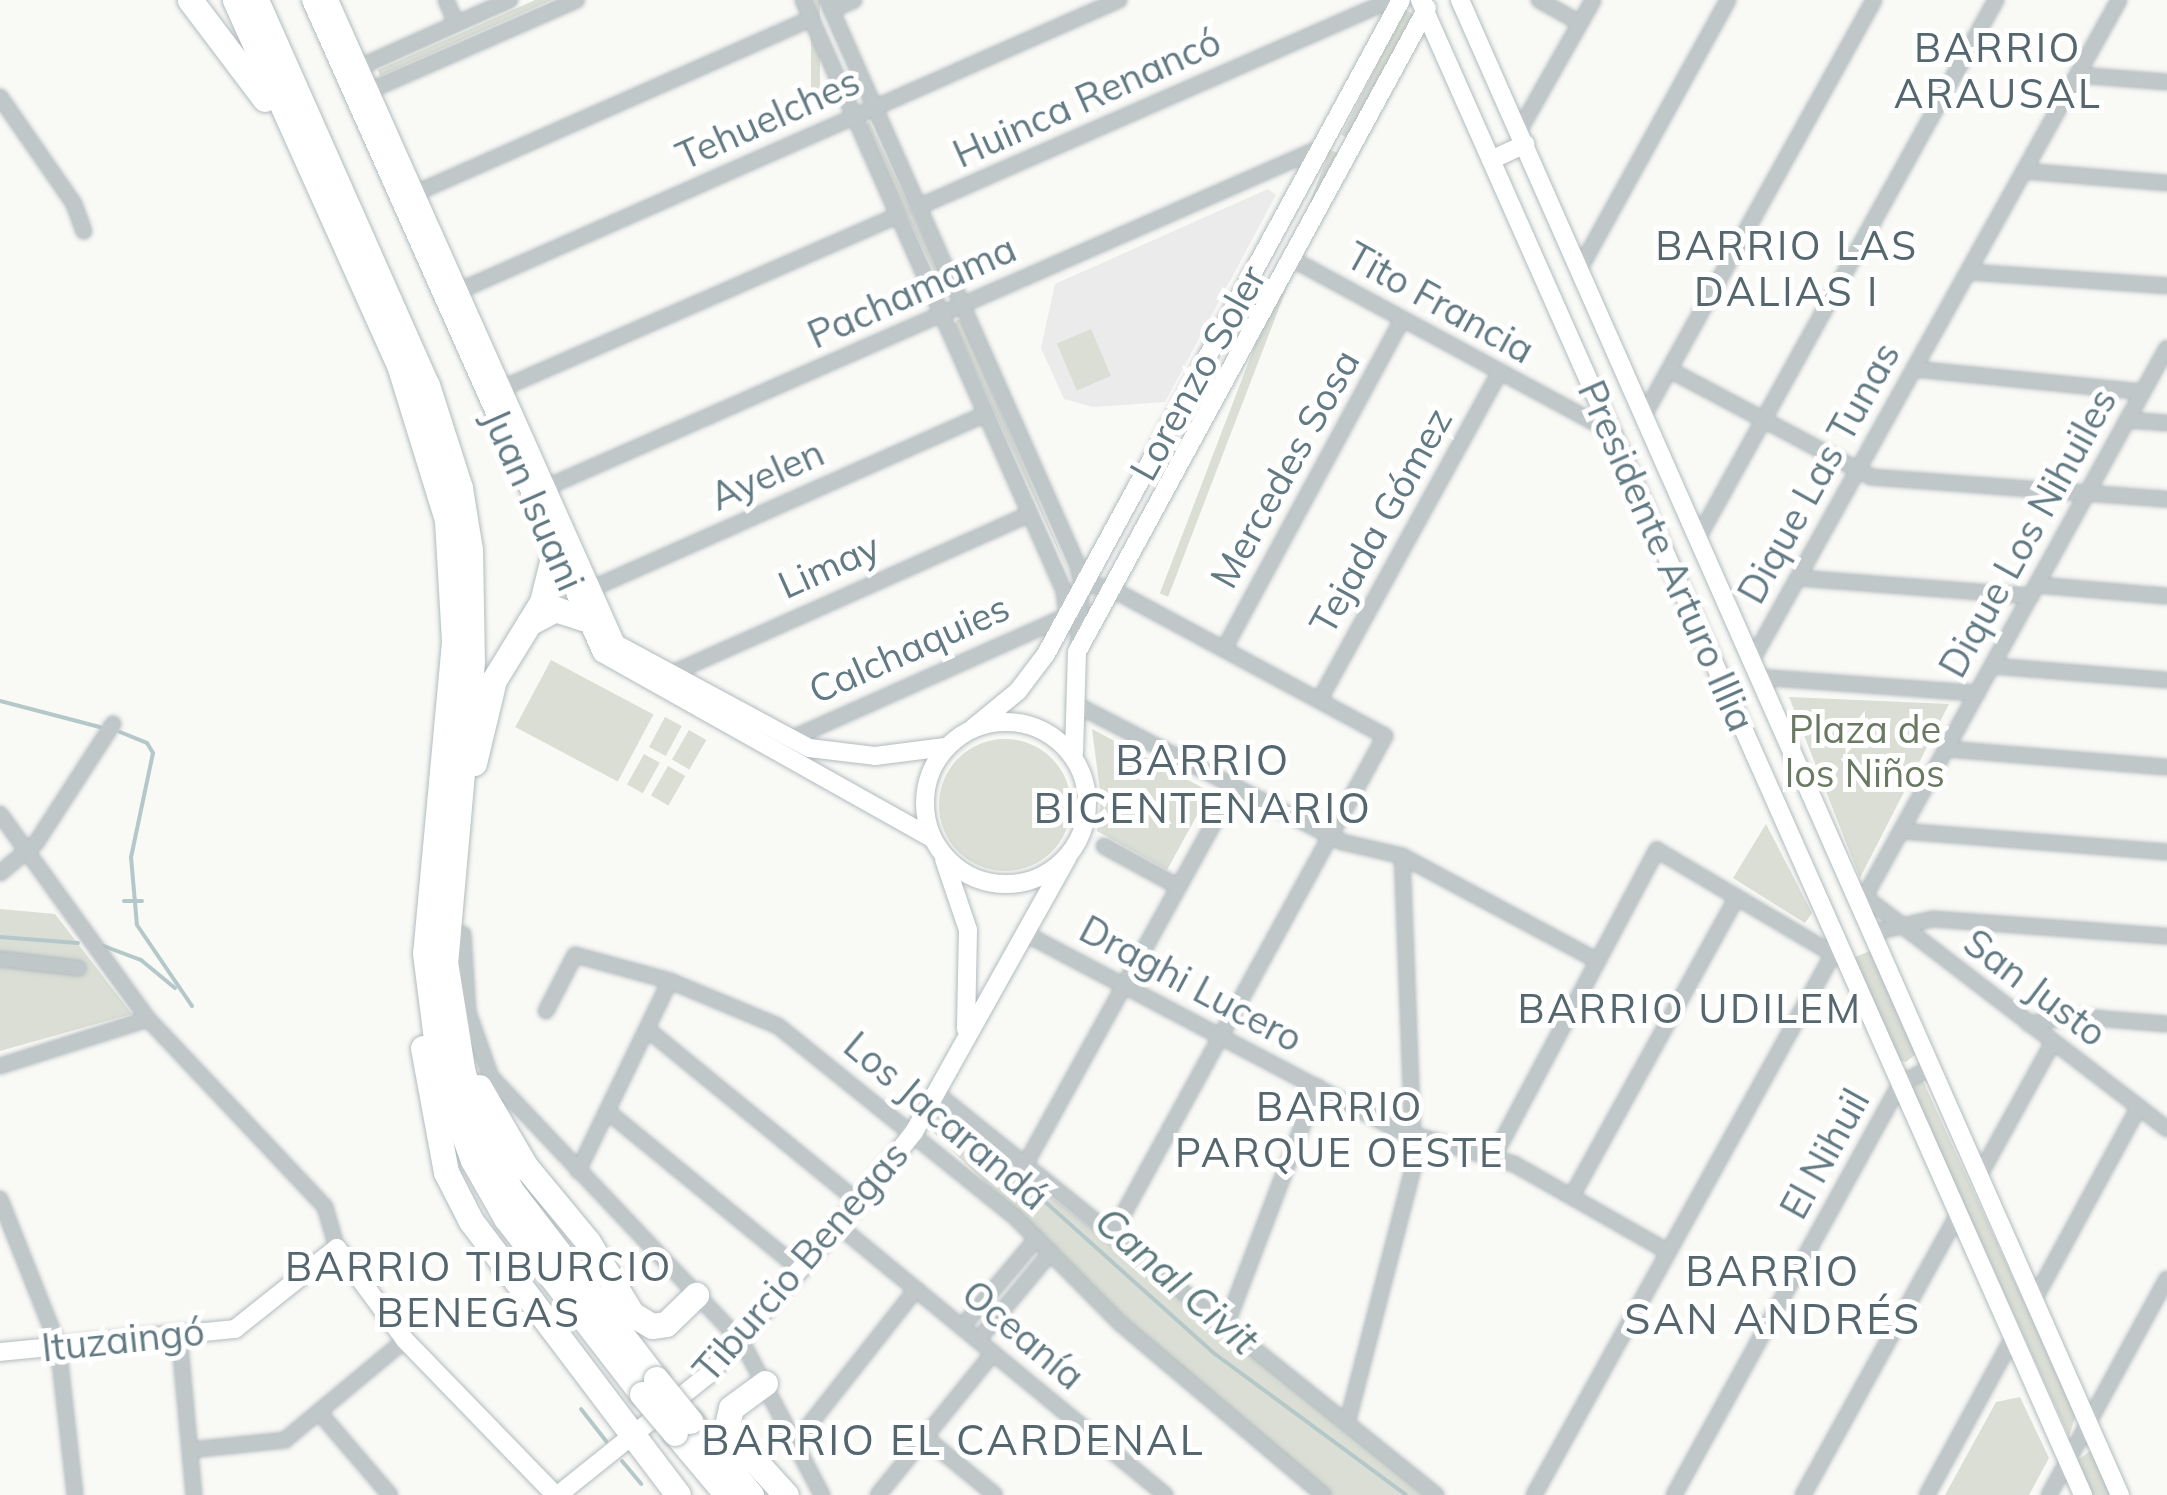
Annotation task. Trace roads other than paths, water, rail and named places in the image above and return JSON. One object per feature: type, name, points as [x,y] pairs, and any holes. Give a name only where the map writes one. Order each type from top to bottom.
[{"type":"highway","points":[[190,0],[241,60],[330,212]]},
{"type":"highway","points":[[236,0],[418,414],[447,520],[454,642],[440,874],[449,1013],[474,1109],[510,1189],[649,1386]]},
{"type":"highway","points":[[256,0],[427,385],[460,488],[473,606],[454,840]]},
{"type":"highway","points":[[440,874],[454,840],[494,680],[542,602],[557,538]]},
{"type":"highway","points":[[525,626],[555,608],[583,602]]},
{"type":"highway","points":[[445,929],[425,953],[426,1084],[446,1172],[492,1253],[678,1495]]},
{"type":"highway","points":[[425,953],[440,1070],[473,1160],[542,1268],[649,1386],[727,1495]]},
{"type":"highway","points":[[449,1013],[482,1094],[526,1168],[588,1242],[632,1314],[652,1326],[666,1324],[696,1295]]},
{"type":"highway","points":[[765,1383],[731,1408],[726,1429],[786,1495]]},
{"type":"highway","points":[[682,1427],[751,1495]]},
{"type":"street","name":"Juan Isuani","points":[[311,0],[351,70],[557,538],[602,653],[664,678],[785,743],[931,838]]},
{"type":"street","name":"Juan Isuani","points":[[329,0],[351,70]]},
{"type":"street","points":[[446,0],[456,23]]},
{"type":"street","points":[[351,70],[510,0]]},
{"type":"street","points":[[362,95],[576,0]]},
{"type":"street","points":[[803,0],[1064,591],[1067,616]]},
{"type":"street","points":[[854,0],[829,5],[1082,584],[1077,652]]},
{"type":"street","name":"Tehuelches","points":[[450,295],[1119,0]]},
{"type":"street","name":"Huinca Renancó","points":[[918,207],[1391,0]]},
{"type":"street","name":"Lorenzo Soler","points":[[973,728],[1026,682],[1067,616],[1401,0]]},
{"type":"street","name":"Presidente Arturo Illia","points":[[1460,0],[1754,670],[1862,902],[1871,934],[2120,1495]]},
{"type":"street","points":[[1538,0],[1580,23]]},
{"type":"street","points":[[1490,160],[1522,138],[1593,0]]},
{"type":"street","points":[[1580,270],[1728,0]]},
{"type":"street","points":[[1644,415],[1874,0]]},
{"type":"street","points":[[1698,538],[1996,0]]},
{"type":"street","name":"Dique Las Tunas","points":[[1754,670],[1798,578],[2119,0]]},
{"type":"street","name":"Lorenzo Soler","points":[[1074,753],[1072,703],[1077,652],[1425,4]]},
{"type":"street","name":"Presidente Arturo Illia","points":[[1425,4],[1835,949],[1900,1084],[1956,1218],[2083,1495]]},
{"type":"street","points":[[407,197],[811,19]]},
{"type":"street","points":[[2077,75],[2167,82]]},
{"type":"street","points":[[0,97],[74,204],[84,231]]},
{"type":"street","points":[[1323,144],[1351,147]]},
{"type":"street","name":"Pachamama","points":[[537,492],[1323,144]]},
{"type":"street","points":[[2024,171],[2167,184]]},
{"type":"street","points":[[493,392],[898,216]]},
{"type":"street","name":"Tito Francia","points":[[1290,258],[1612,432]]},
{"type":"street","points":[[1968,272],[2167,286]]},
{"type":"street","name":"Mercedes Sosa","points":[[1224,648],[1402,320]]},
{"type":"street","name":"Dique Los Nihuiles","points":[[1862,902],[2167,348]]},
{"type":"street","points":[[1914,369],[2142,392]]},
{"type":"street","points":[[1670,370],[1857,472],[2167,499]]},
{"type":"street","name":"Tejada Gómez","points":[[1320,700],[1499,374]]},
{"type":"street","name":"Ayelen","points":[[583,602],[986,414]]},
{"type":"street","points":[[2127,420],[2167,423]]},
{"type":"street","name":"Juan Isuani","points":[[537,492],[583,602],[616,644],[664,678]]},
{"type":"street","name":"Limay","points":[[664,678],[1030,514]]},
{"type":"street","points":[[1798,578],[2167,596]]},
{"type":"street","points":[[1082,584],[1110,588],[1385,736],[1113,1233]]},
{"type":"street","name":"Calchaquies","points":[[785,743],[1067,616]]},
{"type":"street","points":[[1992,666],[2167,680]]},
{"type":"street","points":[[1754,670],[1977,693]]},
{"type":"street","points":[[1072,703],[1330,836],[1402,856],[1598,961]]},
{"type":"street","points":[[0,872],[26,856],[113,724]]},
{"type":"street","points":[[1027,724],[1061,739],[1074,753],[1086,807],[1066,858],[1044,875],[1004,885],[977,880],[942,855],[931,838],[927,792],[945,747],[973,728],[1027,724]]},
{"type":"street","name":"Juan Isuani","points":[[785,743],[850,756],[945,747]]},
{"type":"street","points":[[1947,748],[2167,766]]},
{"type":"street","points":[[1025,1165],[1234,786]]},
{"type":"street","points":[[1785,827],[1817,811]]},
{"type":"street","points":[[0,814],[26,856],[148,1019],[325,1207],[337,1248],[404,1340],[556,1495]]},
{"type":"street","points":[[1901,832],[2167,852]]},
{"type":"street","points":[[1104,846],[1178,887]]},
{"type":"street","points":[[1494,1156],[1657,850],[1835,949],[1534,1495]]},
{"type":"street","name":"Tiburcio Benegas","points":[[942,855],[968,930],[964,1039]]},
{"type":"street","points":[[1348,1420],[1417,1135],[1402,856]]},
{"type":"street","name":"Tiburcio Benegas","points":[[556,1495],[633,1438],[742,1342],[839,1226],[914,1132],[1066,858]]},
{"type":"street","points":[[1573,1194],[1737,897]]},
{"type":"street","name":"San Justo","points":[[1862,902],[2165,1123]]},
{"type":"street","points":[[1871,934],[1897,924],[1933,918],[2167,936]]},
{"type":"street","points":[[445,929],[486,1067],[578,1171],[742,1342],[822,1495]]},
{"type":"street","name":"Draghi Lucero","points":[[1024,933],[1317,1088],[1417,1135],[1494,1156],[1573,1194],[1668,1252]]},
{"type":"street","name":"Los Jacarandá","points":[[546,1011],[575,955],[670,981],[778,1026],[914,1132],[1036,1238],[1148,1348],[1323,1495]]},
{"type":"street","points":[[0,960],[78,968]]},
{"type":"street","points":[[578,1171],[670,981]]},
{"type":"street","points":[[2029,1024],[2071,1016],[2167,1024]]},
{"type":"street","points":[[0,1066],[148,1019]]},
{"type":"street","points":[[647,1029],[858,1202]]},
{"type":"street","points":[[1978,1178],[2053,1042]]},
{"type":"street","name":"El Nihuil","points":[[1674,1495],[1900,1084],[1930,1068]]},
{"type":"street","points":[[1227,1324],[1317,1088]]},
{"type":"street","name":"Los Jacarandá","points":[[931,1101],[1025,1165],[1113,1233],[1436,1495]]},
{"type":"street","points":[[2034,1300],[2139,1107]]},
{"type":"street","points":[[607,1111],[802,1271]]},
{"type":"street","points":[[0,1199],[58,1346],[74,1495]]},
{"type":"street","points":[[1803,1495],[1956,1218]]},
{"type":"street","name":"Oceanía","points":[[839,1226],[1165,1495]]},
{"type":"street","points":[[962,1327],[1036,1238]]},
{"type":"street","name":"Ituzaingó","points":[[0,1352],[235,1329],[337,1248]]},
{"type":"street","points":[[978,1340],[1051,1252]]},
{"type":"street","points":[[2049,1495],[2167,1279]]},
{"type":"street","points":[[796,1443],[916,1289]]},
{"type":"street","points":[[180,1334],[194,1495]]},
{"type":"street","points":[[190,1450],[285,1440],[404,1340]]},
{"type":"street","points":[[1927,1495],[2012,1340]]},
{"type":"street","points":[[878,1495],[993,1353]]},
{"type":"street","points":[[319,1412],[381,1492]]},
{"type":"street","points":[[926,1438],[995,1495]]},
{"type":"waterway","points":[[0,701],[100,727]]},
{"type":"waterway","points":[[120,732],[147,743],[153,753],[131,857],[137,925],[192,1006]]},
{"type":"waterway","name":"Canal Civit","points":[[124,901],[142,901]]},
{"type":"waterway","points":[[0,937],[78,943]]},
{"type":"waterway","points":[[101,945],[141,960],[175,988]]},
{"type":"waterway","name":"Canal Civit","points":[[935,1103],[1215,1354],[1406,1495]]},
{"type":"waterway","points":[[581,1409],[606,1441]]},
{"type":"waterway","points":[[622,1461],[641,1484]]},
{"type":"district","name":"BARRIO ARAUSAL","points":[[1998,70]]},
{"type":"district","name":"BARRIO LAS DALIAS I","points":[[1787,268]]},
{"type":"district","name":"BARRIO BICENTENARIO","points":[[1203,784]]},
{"type":"district","name":"BARRIO UDILEM","points":[[1690,1008]]},
{"type":"district","name":"BARRIO PARQUE OESTE","points":[[1340,1129]]},
{"type":"district","name":"BARRIO TIBURCIO BENEGAS","points":[[479,1289]]},
{"type":"district","name":"BARRIO SAN ANDRÉS","points":[[1773,1295]]},
{"type":"district","name":"BARRIO EL CARDENAL","points":[[953,1440]]},
{"type":"park label","name":"Plaza de los Niños","points":[[1865,752]]}]
